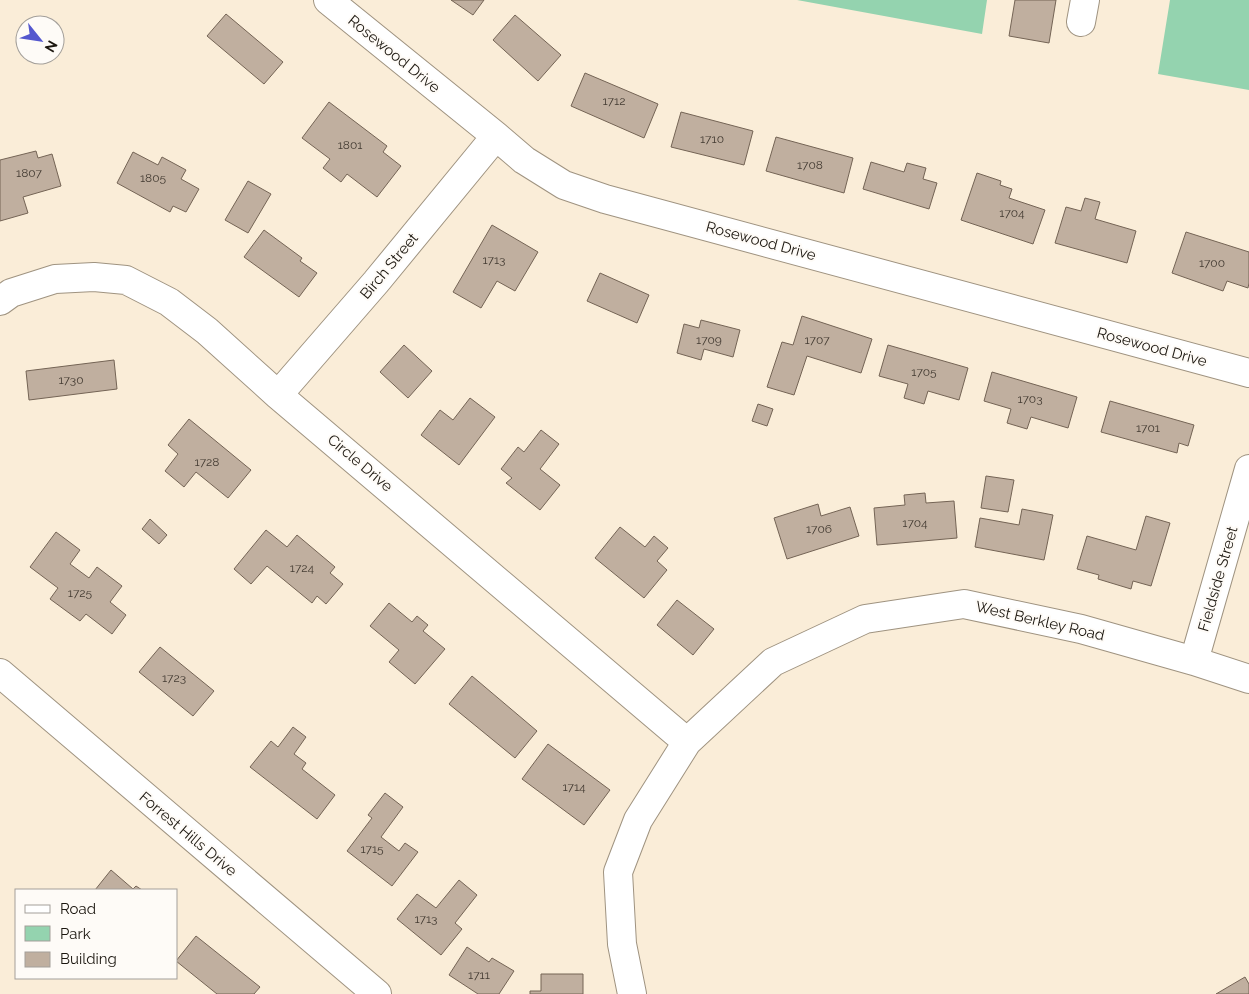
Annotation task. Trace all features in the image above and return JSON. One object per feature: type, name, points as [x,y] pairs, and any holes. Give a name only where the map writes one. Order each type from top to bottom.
[{"type":"street","name":"Rosewood Drive","points":[[328,0],[524,160],[564,185],[605,199],[1249,373]]},
{"type":"street","name":"Birch Street","points":[[278,395],[376,282],[496,136]]},
{"type":"street","name":"Circle Drive","points":[[0,301],[11,293],[56,279],[94,277],[126,280],[169,302],[206,331],[278,395],[687,742]]},
{"type":"street","name":"Fieldside Street","points":[[1194,661],[1249,469]]},
{"type":"street","name":"West Berkley Road","points":[[632,994],[622,944],[618,872],[638,820],[687,742],[773,662],[865,620],[964,604],[1081,629],[1194,661],[1249,679]]},
{"type":"street","name":"Forrest Hills Drive","points":[[0,674],[377,994]]},
{"type":"green space","points":[[797,0],[987,0],[982,34]]},
{"type":"green space","points":[[1170,0],[1249,0],[1249,90],[1158,74]]},
{"type":"building","points":[[451,0],[484,0],[473,15]]},
{"type":"building","points":[[1015,0],[1056,0],[1049,43],[1009,36]]},
{"type":"building","points":[[226,14],[283,62],[264,84],[207,36]]},
{"type":"building","points":[[515,15],[561,55],[538,81],[493,40]]},
{"type":"building","points":[[585,73],[658,104],[644,138],[571,106]]},
{"type":"building","points":[[329,102],[387,146],[383,152],[401,166],[377,197],[347,174],[341,182],[323,168],[330,159],[302,138]]},
{"type":"building","points":[[681,112],[753,131],[744,165],[671,147]]},
{"type":"building","points":[[776,137],[853,158],[844,193],[766,171]]},
{"type":"building","points":[[36,151],[38,158],[52,154],[61,186],[23,197],[28,213],[0,221],[0,160]]},
{"type":"building","points":[[133,152],[158,165],[162,157],[186,170],[181,179],[199,189],[186,212],[173,206],[170,212],[117,183]]},
{"type":"building","points":[[871,162],[904,172],[907,163],[926,168],[923,179],[937,183],[929,209],[863,189]]},
{"type":"building","points":[[977,173],[1001,181],[1000,185],[1012,189],[1009,198],[1045,210],[1033,244],[961,220]]},
{"type":"building","points":[[248,181],[271,194],[248,233],[225,220]]},
{"type":"building","points":[[1085,198],[1100,202],[1095,219],[1136,231],[1127,263],[1055,243],[1066,207],[1081,211]]},
{"type":"building","points":[[492,225],[538,252],[515,291],[497,281],[481,308],[453,292]]},
{"type":"building","points":[[264,230],[302,258],[300,261],[317,273],[299,297],[244,257]]},
{"type":"building","points":[[1186,232],[1249,252],[1248,288],[1227,281],[1223,291],[1172,273]]},
{"type":"building","points":[[600,273],[649,295],[637,323],[587,301]]},
{"type":"building","points":[[802,316],[872,339],[861,373],[807,356],[794,395],[767,387],[782,342],[793,345]]},
{"type":"building","points":[[701,320],[740,330],[733,357],[704,349],[701,360],[677,353],[684,324],[699,328]]},
{"type":"building","points":[[404,345],[432,371],[408,398],[380,372]]},
{"type":"building","points":[[888,345],[968,368],[959,400],[928,391],[924,404],[904,398],[908,384],[879,376]]},
{"type":"building","points":[[114,360],[117,389],[29,400],[26,371]]},
{"type":"building","points":[[992,372],[1077,397],[1068,428],[1031,417],[1027,429],[1007,423],[1011,409],[984,401]]},
{"type":"building","points":[[470,398],[495,417],[459,465],[421,435],[440,410],[453,420]]},
{"type":"building","points":[[1110,401],[1194,425],[1188,446],[1179,443],[1177,453],[1101,432]]},
{"type":"building","points":[[758,404],[773,409],[767,426],[752,421]]},
{"type":"building","points":[[189,419],[251,470],[228,498],[196,472],[184,487],[165,471],[178,454],[168,445]]},
{"type":"building","points":[[541,430],[559,444],[540,469],[560,485],[540,510],[506,483],[512,478],[501,469],[518,447],[524,452]]},
{"type":"building","points":[[986,476],[1014,480],[1008,512],[981,508]]},
{"type":"building","points":[[925,493],[926,503],[954,501],[957,538],[877,545],[874,508],[905,505],[904,495]]},
{"type":"building","points":[[818,504],[821,516],[850,507],[859,536],[787,559],[774,518]]},
{"type":"building","points":[[1022,509],[1053,515],[1044,560],[975,547],[980,518],[1019,525]]},
{"type":"building","points":[[1146,516],[1170,523],[1151,586],[1133,581],[1131,589],[1098,579],[1099,575],[1077,569],[1087,536],[1136,550]]},
{"type":"building","points":[[150,519],[167,535],[159,544],[142,529]]},
{"type":"building","points":[[620,527],[645,547],[654,536],[668,548],[657,561],[667,570],[644,598],[595,558]]},
{"type":"building","points":[[266,530],[287,547],[297,535],[335,567],[330,573],[343,584],[326,604],[317,596],[312,603],[267,566],[251,584],[234,569]]},
{"type":"building","points":[[56,532],[80,550],[70,564],[89,578],[97,567],[122,586],[110,602],[126,615],[112,634],[86,614],[80,621],[50,599],[58,588],[30,567]]},
{"type":"building","points":[[677,600],[714,629],[693,655],[657,625]]},
{"type":"building","points":[[389,603],[412,622],[417,616],[428,625],[423,631],[445,649],[415,684],[389,662],[399,650],[370,626]]},
{"type":"building","points":[[160,647],[214,691],[193,716],[139,672]]},
{"type":"building","points":[[472,676],[537,731],[515,758],[449,704]]},
{"type":"building","points":[[293,727],[306,737],[294,754],[306,763],[302,769],[335,795],[317,819],[250,767],[271,741],[278,747]]},
{"type":"building","points":[[548,744],[610,790],[584,825],[522,779]]},
{"type":"building","points":[[385,793],[403,807],[381,837],[399,851],[405,843],[418,852],[392,886],[347,851],[372,818],[368,815]]},
{"type":"building","points":[[111,870],[133,889],[96,889]]},
{"type":"building","points":[[459,880],[477,895],[455,923],[462,929],[441,955],[397,919],[417,894],[436,908]]},
{"type":"building","points":[[196,936],[260,987],[254,994],[217,994],[178,963],[178,958]]},
{"type":"building","points":[[467,947],[489,962],[492,958],[514,971],[499,994],[478,994],[449,975]]},
{"type":"building","points":[[541,974],[583,974],[583,994],[530,994],[530,991],[541,991]]},
{"type":"building","points":[[1245,977],[1249,984],[1249,994],[1216,994]]}]
